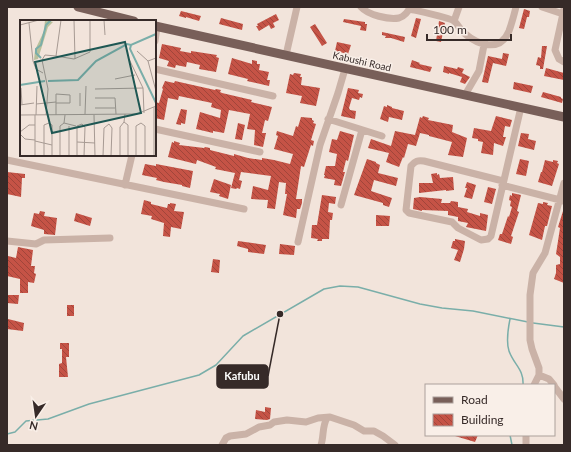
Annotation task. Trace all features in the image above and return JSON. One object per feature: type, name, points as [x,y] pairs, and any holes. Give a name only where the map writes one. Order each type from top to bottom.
[{"type":"main road","points":[[78,7],[104,10],[131,20]]},
{"type":"main road","name":"Kabushi Road","points":[[156,27],[564,117]]},
{"type":"street","points":[[286,55],[297,7]]},
{"type":"street","points":[[361,7],[369,14],[398,18],[405,15],[410,8],[454,21],[462,32],[472,40],[484,45],[493,45],[502,42],[509,32],[516,7]]},
{"type":"street","points":[[454,21],[459,7]]},
{"type":"street","points":[[542,7],[563,11],[555,50],[559,59],[564,62]]},
{"type":"street","points":[[464,95],[479,71],[484,45]]},
{"type":"street","points":[[156,69],[273,96]]},
{"type":"street","points":[[298,242],[320,145],[345,69]]},
{"type":"street","points":[[521,107],[503,183],[493,230],[491,236],[481,240],[458,228],[452,222],[409,213],[406,210],[411,166],[417,161],[424,161],[470,172],[503,183],[562,201]]},
{"type":"street","points":[[328,119],[382,136]]},
{"type":"street","points":[[156,129],[260,152]]},
{"type":"street","points":[[341,205],[362,130]]},
{"type":"street","points":[[126,185],[132,156]]},
{"type":"street","points":[[7,160],[244,209]]},
{"type":"street","points":[[534,384],[539,375],[539,368],[532,349],[530,337],[530,295],[533,273],[546,253],[562,201],[564,183]]},
{"type":"street","points":[[7,241],[36,244],[44,240],[110,238]]},
{"type":"street","points":[[539,375],[549,379],[553,384]]},
{"type":"street","points":[[555,386],[564,398]]},
{"type":"street","points":[[222,445],[226,438],[230,436],[246,434],[259,427],[270,425],[274,422],[287,420],[306,422],[318,418],[330,417],[354,425],[364,431],[374,431],[395,445]]},
{"type":"street","points":[[320,445],[324,434],[324,424],[327,418]]},
{"type":"building","points":[[524,9],[530,11],[524,29],[519,28]]},
{"type":"building","points":[[181,11],[201,16],[199,21],[186,18],[179,16]]},
{"type":"building","points":[[276,14],[279,20],[273,23],[275,27],[271,29],[269,25],[259,31],[256,26],[258,26],[257,24]]},
{"type":"building","points":[[221,18],[243,24],[242,30],[219,24]]},
{"type":"building","points":[[416,18],[421,19],[416,38],[411,36]]},
{"type":"building","points":[[344,19],[365,22],[365,24],[367,24],[366,31],[360,30],[361,26],[343,22]]},
{"type":"building","points":[[439,21],[445,23],[441,42],[436,41]]},
{"type":"building","points":[[315,24],[327,43],[322,46],[310,27]]},
{"type":"building","points":[[382,32],[405,37],[404,42],[391,38],[385,38],[386,36],[382,35]]},
{"type":"building","points":[[337,42],[351,45],[348,54],[335,51]]},
{"type":"building","points":[[162,44],[181,48],[180,51],[217,55],[216,57],[219,58],[216,72],[199,69],[200,65],[187,62],[186,67],[176,65],[175,68],[167,66],[169,61],[159,58]]},
{"type":"building","points":[[542,46],[547,46],[543,69],[540,69],[540,66],[536,65],[538,57],[541,58]]},
{"type":"building","points":[[503,53],[509,54],[506,66],[493,63],[488,83],[482,82],[488,56],[502,59]]},
{"type":"building","points":[[232,58],[252,64],[252,60],[257,61],[257,64],[260,64],[259,70],[269,72],[267,80],[270,80],[269,86],[247,81],[248,79],[228,74]]},
{"type":"building","points":[[412,60],[420,63],[419,64],[432,67],[430,72],[410,67]]},
{"type":"building","points":[[444,66],[464,69],[462,73],[470,77],[465,84],[460,82],[462,77],[443,72]]},
{"type":"building","points":[[546,68],[564,73],[564,80],[544,76]]},
{"type":"building","points":[[294,73],[301,74],[301,85],[320,88],[316,106],[300,103],[302,96],[286,93],[290,74],[293,75]]},
{"type":"building","points":[[165,81],[174,83],[175,81],[221,90],[220,92],[222,93],[252,100],[251,102],[272,107],[268,121],[265,120],[262,133],[266,133],[263,147],[254,145],[255,130],[247,129],[250,114],[229,110],[224,133],[213,131],[213,133],[196,129],[200,112],[220,118],[221,110],[211,107],[212,103],[179,96],[178,100],[168,98],[164,120],[156,118],[156,102],[159,103]]},
{"type":"building","points":[[514,82],[533,86],[531,93],[513,89]]},
{"type":"building","points":[[348,88],[359,90],[358,93],[363,94],[362,98],[360,97],[359,100],[352,98],[349,108],[350,110],[356,111],[355,119],[341,116]]},
{"type":"building","points":[[543,92],[561,97],[563,99],[562,103],[541,97]]},
{"type":"building","points":[[387,105],[404,111],[402,120],[389,117],[388,122],[380,119],[384,106],[387,107]]},
{"type":"building","points":[[181,109],[187,110],[185,124],[181,123],[181,125],[176,124]]},
{"type":"building","points":[[423,116],[429,118],[428,120],[453,125],[452,132],[467,138],[463,157],[448,155],[452,142],[420,133],[416,146],[408,144],[404,158],[403,157],[399,167],[386,162],[389,153],[368,148],[371,139],[391,146],[395,131],[415,135],[420,117],[422,118]]},
{"type":"building","points":[[496,116],[512,120],[510,127],[505,126],[503,137],[506,137],[503,146],[494,143],[493,155],[481,153],[483,142],[472,138],[474,128],[491,131]]},
{"type":"building","points":[[301,117],[312,118],[314,121],[313,123],[316,124],[311,140],[314,141],[313,146],[311,145],[304,167],[301,166],[296,199],[302,199],[302,203],[300,209],[297,209],[296,218],[283,215],[287,194],[285,194],[286,183],[279,182],[275,209],[267,208],[268,200],[251,199],[253,186],[268,190],[271,176],[241,172],[239,180],[242,181],[240,189],[236,189],[231,188],[235,173],[215,169],[216,167],[197,160],[196,164],[168,157],[172,142],[174,143],[174,141],[180,143],[179,145],[210,148],[210,150],[234,156],[234,154],[248,158],[262,160],[262,158],[290,164],[293,154],[274,149],[278,136],[276,135],[277,131],[293,136]]},
{"type":"building","points":[[238,123],[245,125],[242,140],[235,139]]},
{"type":"building","points":[[340,131],[354,135],[348,161],[346,160],[343,172],[345,172],[341,186],[334,185],[335,180],[324,178],[326,166],[335,166],[337,154],[329,152],[332,139],[337,140]]},
{"type":"building","points":[[521,133],[529,134],[528,139],[536,141],[534,150],[518,146]]},
{"type":"building","points":[[367,159],[380,165],[378,173],[398,178],[396,186],[374,180],[371,191],[392,198],[389,207],[383,205],[383,203],[354,195]]},
{"type":"building","points":[[520,159],[529,161],[526,176],[516,174]]},
{"type":"building","points":[[545,160],[553,162],[553,160],[558,161],[557,163],[559,164],[552,186],[538,182]]},
{"type":"building","points":[[145,164],[156,166],[156,164],[193,171],[190,188],[142,175]]},
{"type":"building","points":[[7,172],[25,174],[25,178],[22,178],[21,197],[7,194]]},
{"type":"building","points":[[437,173],[437,175],[439,174],[440,178],[453,177],[454,190],[419,193],[419,183],[433,183],[431,174]]},
{"type":"building","points":[[214,179],[231,185],[228,199],[219,196],[220,194],[210,192]]},
{"type":"building","points":[[467,182],[476,185],[472,199],[464,197]]},
{"type":"building","points":[[488,187],[496,189],[492,204],[484,202]]},
{"type":"building","points":[[512,193],[521,195],[517,211],[519,212],[511,236],[513,237],[511,244],[498,240],[500,234],[502,234],[512,207],[510,206],[511,201],[509,200]]},
{"type":"building","points":[[322,195],[336,197],[335,204],[329,203],[328,212],[333,213],[332,220],[330,220],[329,239],[317,241],[318,239],[311,238],[312,225],[317,225]]},
{"type":"building","points":[[420,197],[442,199],[441,203],[450,203],[451,201],[458,202],[458,207],[468,209],[467,212],[480,216],[480,213],[488,215],[486,231],[466,227],[468,223],[458,221],[458,217],[448,215],[448,211],[422,211],[413,209],[414,198]]},
{"type":"building","points":[[144,200],[151,202],[151,204],[167,208],[168,204],[170,203],[176,204],[174,211],[184,212],[181,229],[171,227],[170,237],[163,236],[164,223],[151,219],[152,216],[141,214]]},
{"type":"building","points":[[543,202],[552,206],[542,240],[529,235],[538,203],[543,204]]},
{"type":"building","points":[[40,211],[45,212],[44,216],[57,218],[55,235],[44,234],[44,230],[31,226],[34,213],[39,214]]},
{"type":"building","points":[[563,211],[564,283],[554,279],[556,265],[560,264],[560,257],[556,254],[560,228],[558,227]]},
{"type":"building","points":[[76,213],[92,218],[90,226],[74,221]]},
{"type":"building","points":[[376,215],[390,216],[389,226],[376,226]]},
{"type":"building","points":[[455,239],[465,241],[460,262],[454,260],[458,250],[451,248]]},
{"type":"building","points":[[238,241],[266,245],[264,254],[248,252],[248,249],[237,246]]},
{"type":"building","points":[[280,244],[295,246],[294,255],[279,254]]},
{"type":"building","points":[[18,247],[33,250],[31,266],[35,266],[34,273],[36,274],[34,283],[28,282],[28,293],[20,293],[20,279],[7,276],[7,258],[8,256],[16,258]]},
{"type":"building","points":[[213,259],[220,260],[219,273],[211,272]]},
{"type":"building","points":[[7,295],[19,295],[18,304],[7,303]]},
{"type":"building","points":[[67,305],[74,305],[74,316],[67,316]]},
{"type":"building","points":[[8,319],[24,323],[23,331],[7,329]]},
{"type":"building","points":[[60,343],[69,343],[69,357],[66,357],[68,377],[59,377],[59,364],[62,363],[62,349],[60,349]]},
{"type":"building","points":[[265,407],[271,408],[270,419],[255,419],[256,410],[265,412]]},
{"type":"building","points":[[455,436],[478,436],[475,442]]},
{"type":"waterway","points":[[7,434],[15,432],[26,421],[48,419],[89,404],[199,375],[216,365],[243,336],[324,289],[340,286],[358,287],[420,304],[473,311],[528,322]]},
{"type":"waterway","points":[[510,319],[508,347],[511,356],[522,375],[523,384]]},
{"type":"waterway","points":[[533,323],[564,327]]},
{"type":"waterway","points":[[510,436],[512,445]]},
{"type":"place","name":"Kafubu","points":[[280,314]]}]
